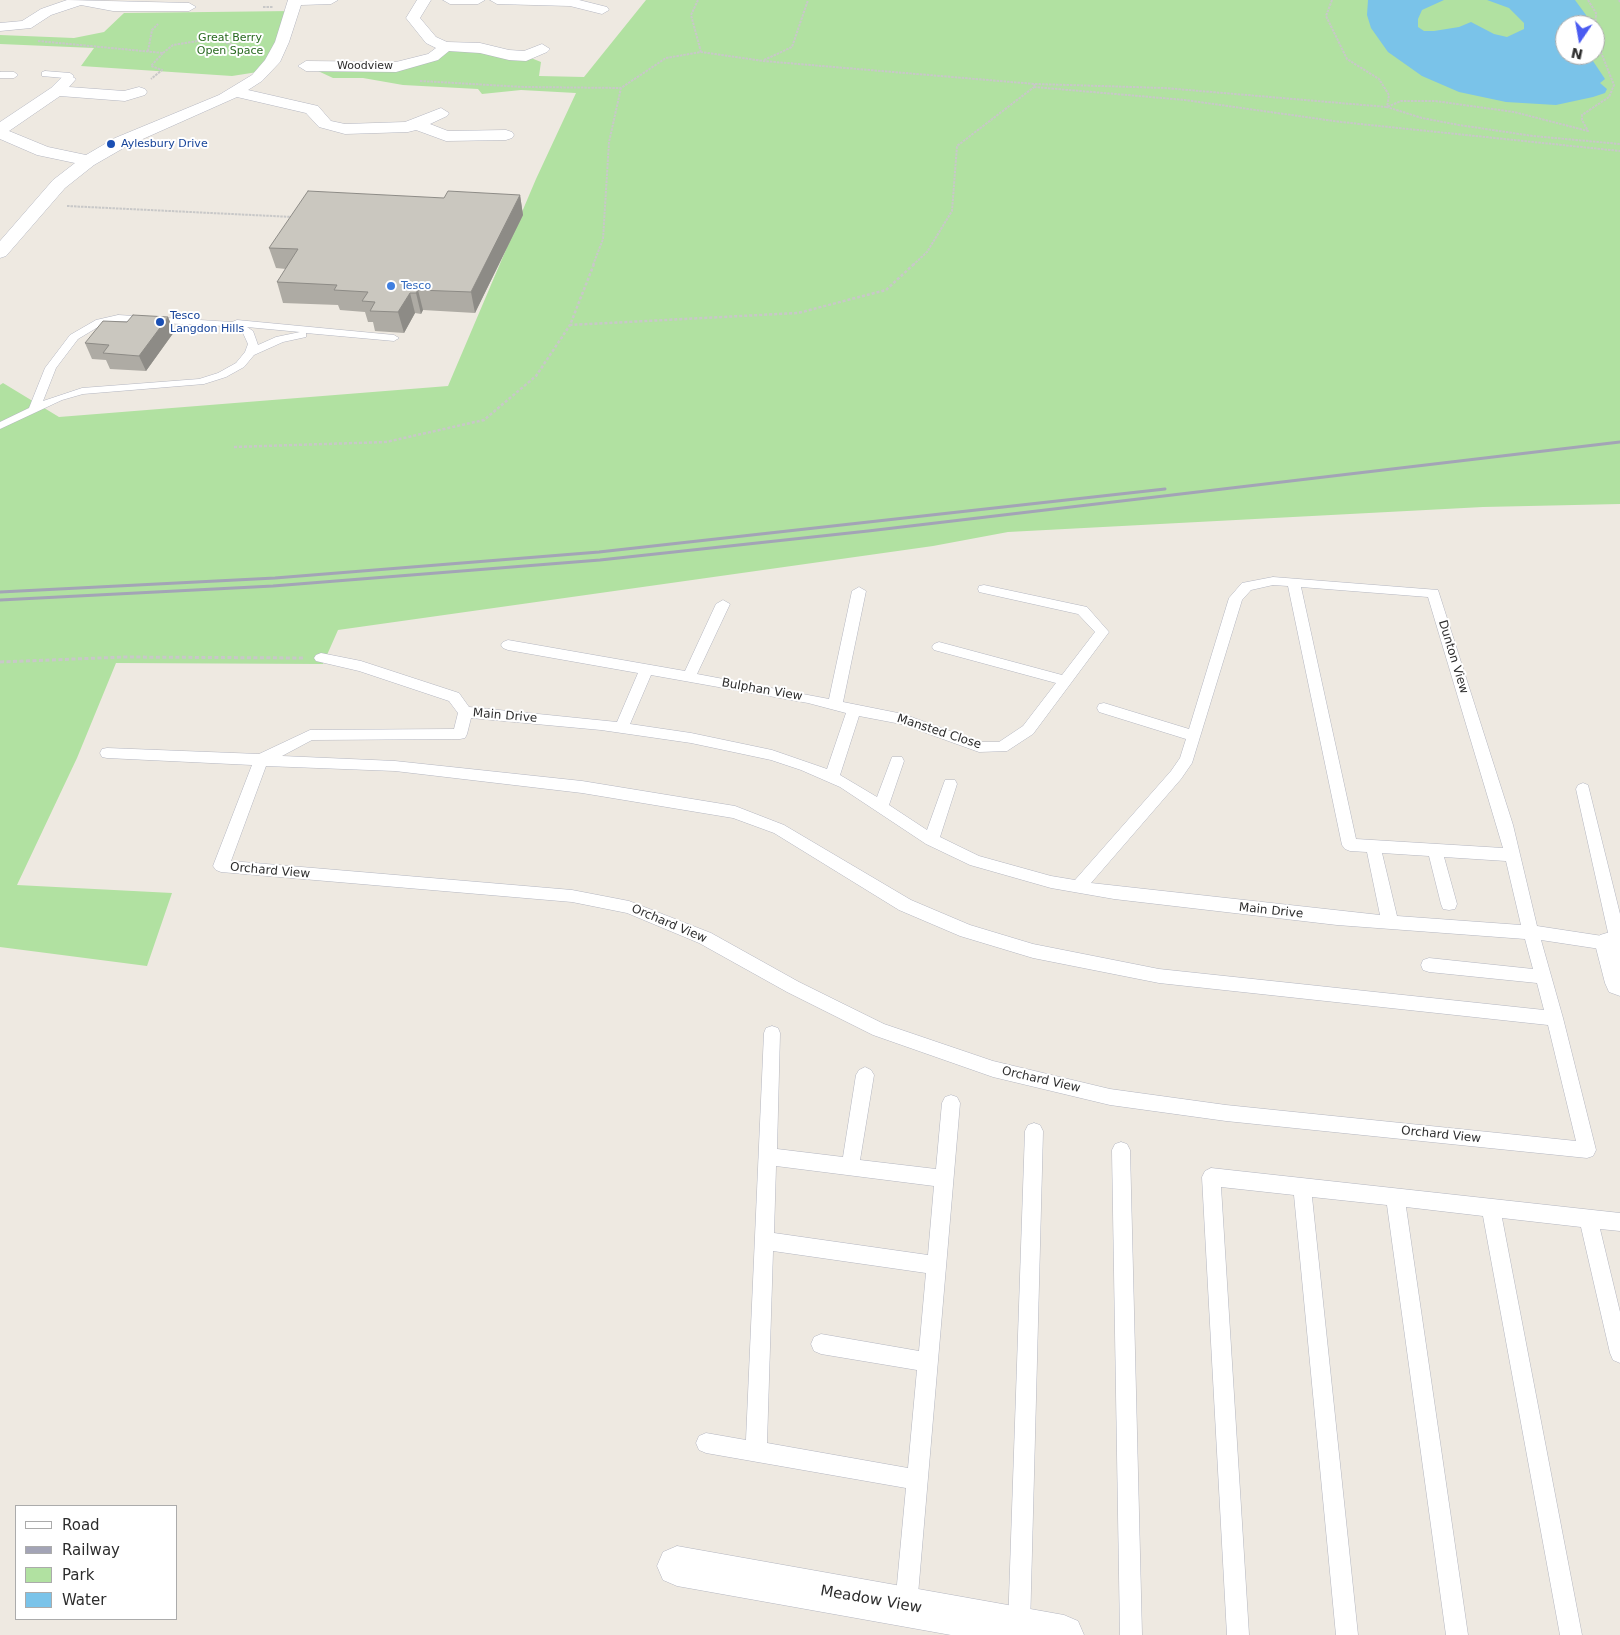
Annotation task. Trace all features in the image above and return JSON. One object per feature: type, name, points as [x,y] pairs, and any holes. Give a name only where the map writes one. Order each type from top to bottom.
[{"type":"street","points":[[0,28],[26,25],[46,12],[80,0],[113,7],[174,3],[189,7]]},
{"type":"street","points":[[0,252],[68,176],[88,161],[121,142],[235,92],[264,71],[277,52],[295,1],[331,0]]},
{"type":"street","points":[[424,0],[413,18],[427,36],[444,46],[480,48],[536,56]]},
{"type":"street","points":[[450,0],[478,0]]},
{"type":"street","points":[[497,0],[576,1],[602,10]]},
{"type":"street","points":[[26,25],[41,36]]},
{"type":"street","name":"Woodview","points":[[306,66],[396,67],[433,57],[440,53],[444,46]]},
{"type":"street","points":[[0,129],[57,92],[68,79]]},
{"type":"street","points":[[57,92],[125,96],[139,92]]},
{"type":"street","points":[[235,92],[312,109],[325,124],[339,128],[396,129],[416,124],[441,113]]},
{"type":"street","points":[[416,124],[446,136],[506,135]]},
{"type":"street","points":[[0,133],[44,151],[88,161]]},
{"type":"street","points":[[1616,944],[1620,983]]},
{"type":"street","name":"Meadow View","points":[[677,1566],[1064,1635]]},
{"type":"lane","points":[[0,74],[14,76]]},
{"type":"lane","points":[[45,74],[70,76],[68,79]]},
{"type":"lane","points":[[34,409],[51,368],[74,337],[86,328],[118,318],[263,325],[331,334]]},
{"type":"lane","points":[[0,426],[58,398],[82,391],[200,382],[222,375],[240,365],[250,353],[253,344],[248,331],[225,323]]},
{"type":"lane","points":[[250,353],[280,338],[304,334],[394,338]]},
{"type":"lane","name":"Dunton View","points":[[1078,887],[1176,775],[1187,759],[1236,598],[1247,586],[1272,581],[1433,593],[1505,825],[1531,933]]},
{"type":"lane","points":[[1294,583],[1350,844],[1512,855]]},
{"type":"lane","name":"Mansted Close","points":[[854,710],[903,719],[979,747],[1002,747],[1028,730],[1102,632],[1082,610],[984,589]]},
{"type":"lane","points":[[835,704],[858,591]]},
{"type":"lane","points":[[689,677],[723,604]]},
{"type":"lane","name":"Bulphan View","points":[[508,645],[835,704],[854,710]]},
{"type":"lane","points":[[939,647],[1065,681]]},
{"type":"lane","points":[[321,658],[361,666],[454,697],[465,712]]},
{"type":"lane","points":[[621,728],[648,669]]},
{"type":"lane","points":[[1104,708],[1194,736]]},
{"type":"lane","points":[[832,777],[854,710]]},
{"type":"lane","name":"Main Drive","points":[[107,753],[261,760],[310,735],[460,734],[465,712],[621,728],[691,738],[772,755],[845,783],[930,840],[975,861],[1051,882],[1182,901],[1390,922],[1531,933],[1616,944]]},
{"type":"lane","points":[[261,760],[395,766],[562,784],[734,812],[779,830],[845,867],[905,905],[966,931],[1033,951],[1159,976],[1555,1018]]},
{"type":"lane","name":"Orchard View","points":[[261,760],[221,866],[572,896],[628,906],[705,938],[793,987],[879,1030],[994,1069],[1110,1097],[1226,1113],[1588,1150],[1555,1018],[1531,933]]},
{"type":"lane","points":[[881,808],[897,761]]},
{"type":"lane","points":[[930,840],[950,784]]},
{"type":"lane","points":[[1583,789],[1616,944]]},
{"type":"lane","points":[[1372,846],[1390,922]]},
{"type":"lane","points":[[1435,850],[1448,904]]},
{"type":"lane","points":[[1429,965],[1543,977]]},
{"type":"lane","points":[[756,1452],[772,1032]]},
{"type":"lane","points":[[850,1167],[865,1075]]},
{"type":"lane","points":[[906,1606],[951,1104]]},
{"type":"lane","points":[[1019,1627],[1034,1132]]},
{"type":"lane","points":[[1121,1150],[1131,1635]]},
{"type":"lane","points":[[767,1156],[944,1179]]},
{"type":"lane","points":[[1238,1635],[1211,1177],[1620,1222]]},
{"type":"lane","points":[[1302,1187],[1347,1635]]},
{"type":"lane","points":[[1395,1198],[1457,1635]]},
{"type":"lane","points":[[1491,1208],[1571,1635]]},
{"type":"lane","points":[[1588,1218],[1620,1353]]},
{"type":"lane","points":[[764,1240],[936,1265]]},
{"type":"lane","points":[[821,1344],[928,1362]]},
{"type":"lane","points":[[706,1443],[918,1480]]},
{"type":"path","points":[[698,0],[691,15],[701,52]]},
{"type":"path","points":[[764,61],[792,47],[808,0]]},
{"type":"path","points":[[1332,0],[1326,16],[1346,53],[1346,60],[1379,79],[1389,95],[1387,107]]},
{"type":"path","points":[[1588,0],[1596,15]]},
{"type":"path","points":[[148,51],[152,30],[174,3]]},
{"type":"path","points":[[41,36],[162,53]]},
{"type":"path","points":[[139,92],[162,70],[151,66],[162,53],[179,43],[204,40],[224,42],[260,53],[277,52]]},
{"type":"path","points":[[413,80],[524,87],[621,88],[666,58],[701,52],[764,61],[1185,100],[1322,120],[1620,151]]},
{"type":"path","points":[[1387,107],[1401,101],[1451,102],[1514,112],[1588,131],[1582,120],[1582,115],[1609,97],[1614,85],[1605,60]]},
{"type":"path","points":[[570,325],[798,313],[886,290],[927,252],[952,211],[957,146],[1034,85],[1174,89],[1387,107],[1422,118],[1459,125],[1533,136],[1620,144]]},
{"type":"path","points":[[234,446],[386,442],[484,420],[536,376],[570,325],[603,239],[609,142],[621,88]]},
{"type":"path","points":[[50,196],[70,197],[62,205],[299,218]]},
{"type":"path","points":[[0,662],[124,656],[321,658]]},
{"type":"green space","points":[[646,0],[1620,0],[1620,504],[1483,507],[1008,532],[933,546],[338,630],[323,664],[116,663],[77,758],[17,885],[172,893],[147,966],[0,947],[0,385],[3,383],[59,417],[448,386],[536,179],[576,93],[521,90],[482,94],[478,89],[403,85],[363,78],[333,78],[318,71],[411,65],[444,46],[526,56],[541,62],[539,76],[584,77]]},
{"type":"green space","name":"Great Berry Open Space","points":[[292,11],[264,71],[232,76],[81,66],[94,48],[0,44],[0,35],[74,38],[104,32],[124,13]]},
{"type":"water","points":[[1368,0],[1444,0],[1422,10],[1418,19],[1418,27],[1424,31],[1434,31],[1459,27],[1471,22],[1494,34],[1507,37],[1524,29],[1524,23],[1509,8],[1487,0],[1575,0],[1586,15],[1555,15],[1555,65],[1596,65],[1605,79],[1600,83],[1607,89],[1605,93],[1593,97],[1556,105],[1506,102],[1459,92],[1422,76],[1388,52],[1371,28],[1367,15]]},
{"type":"building","name":"Tesco","points":[[308,191],[444,198],[448,191],[520,195],[471,292],[418,290],[416,293],[410,293],[398,312],[370,311],[375,302],[362,301],[368,292],[334,290],[337,285],[277,282],[298,249],[269,248]]},
{"type":"building","points":[[133,315],[168,317],[139,356],[103,353],[109,345],[85,343],[103,321],[127,322]]},
{"type":"railway","points":[[0,600],[273,586],[600,560],[868,531],[1620,442]]},
{"type":"railway","points":[[0,592],[275,578],[599,552],[1165,489]]},
{"type":"place","name":"Aylesbury Drive","points":[[111,144]]},
{"type":"place","name":"Tesco","points":[[391,286]]},
{"type":"place","name":"Tesco Langdon Hills","points":[[160,322]]}]
